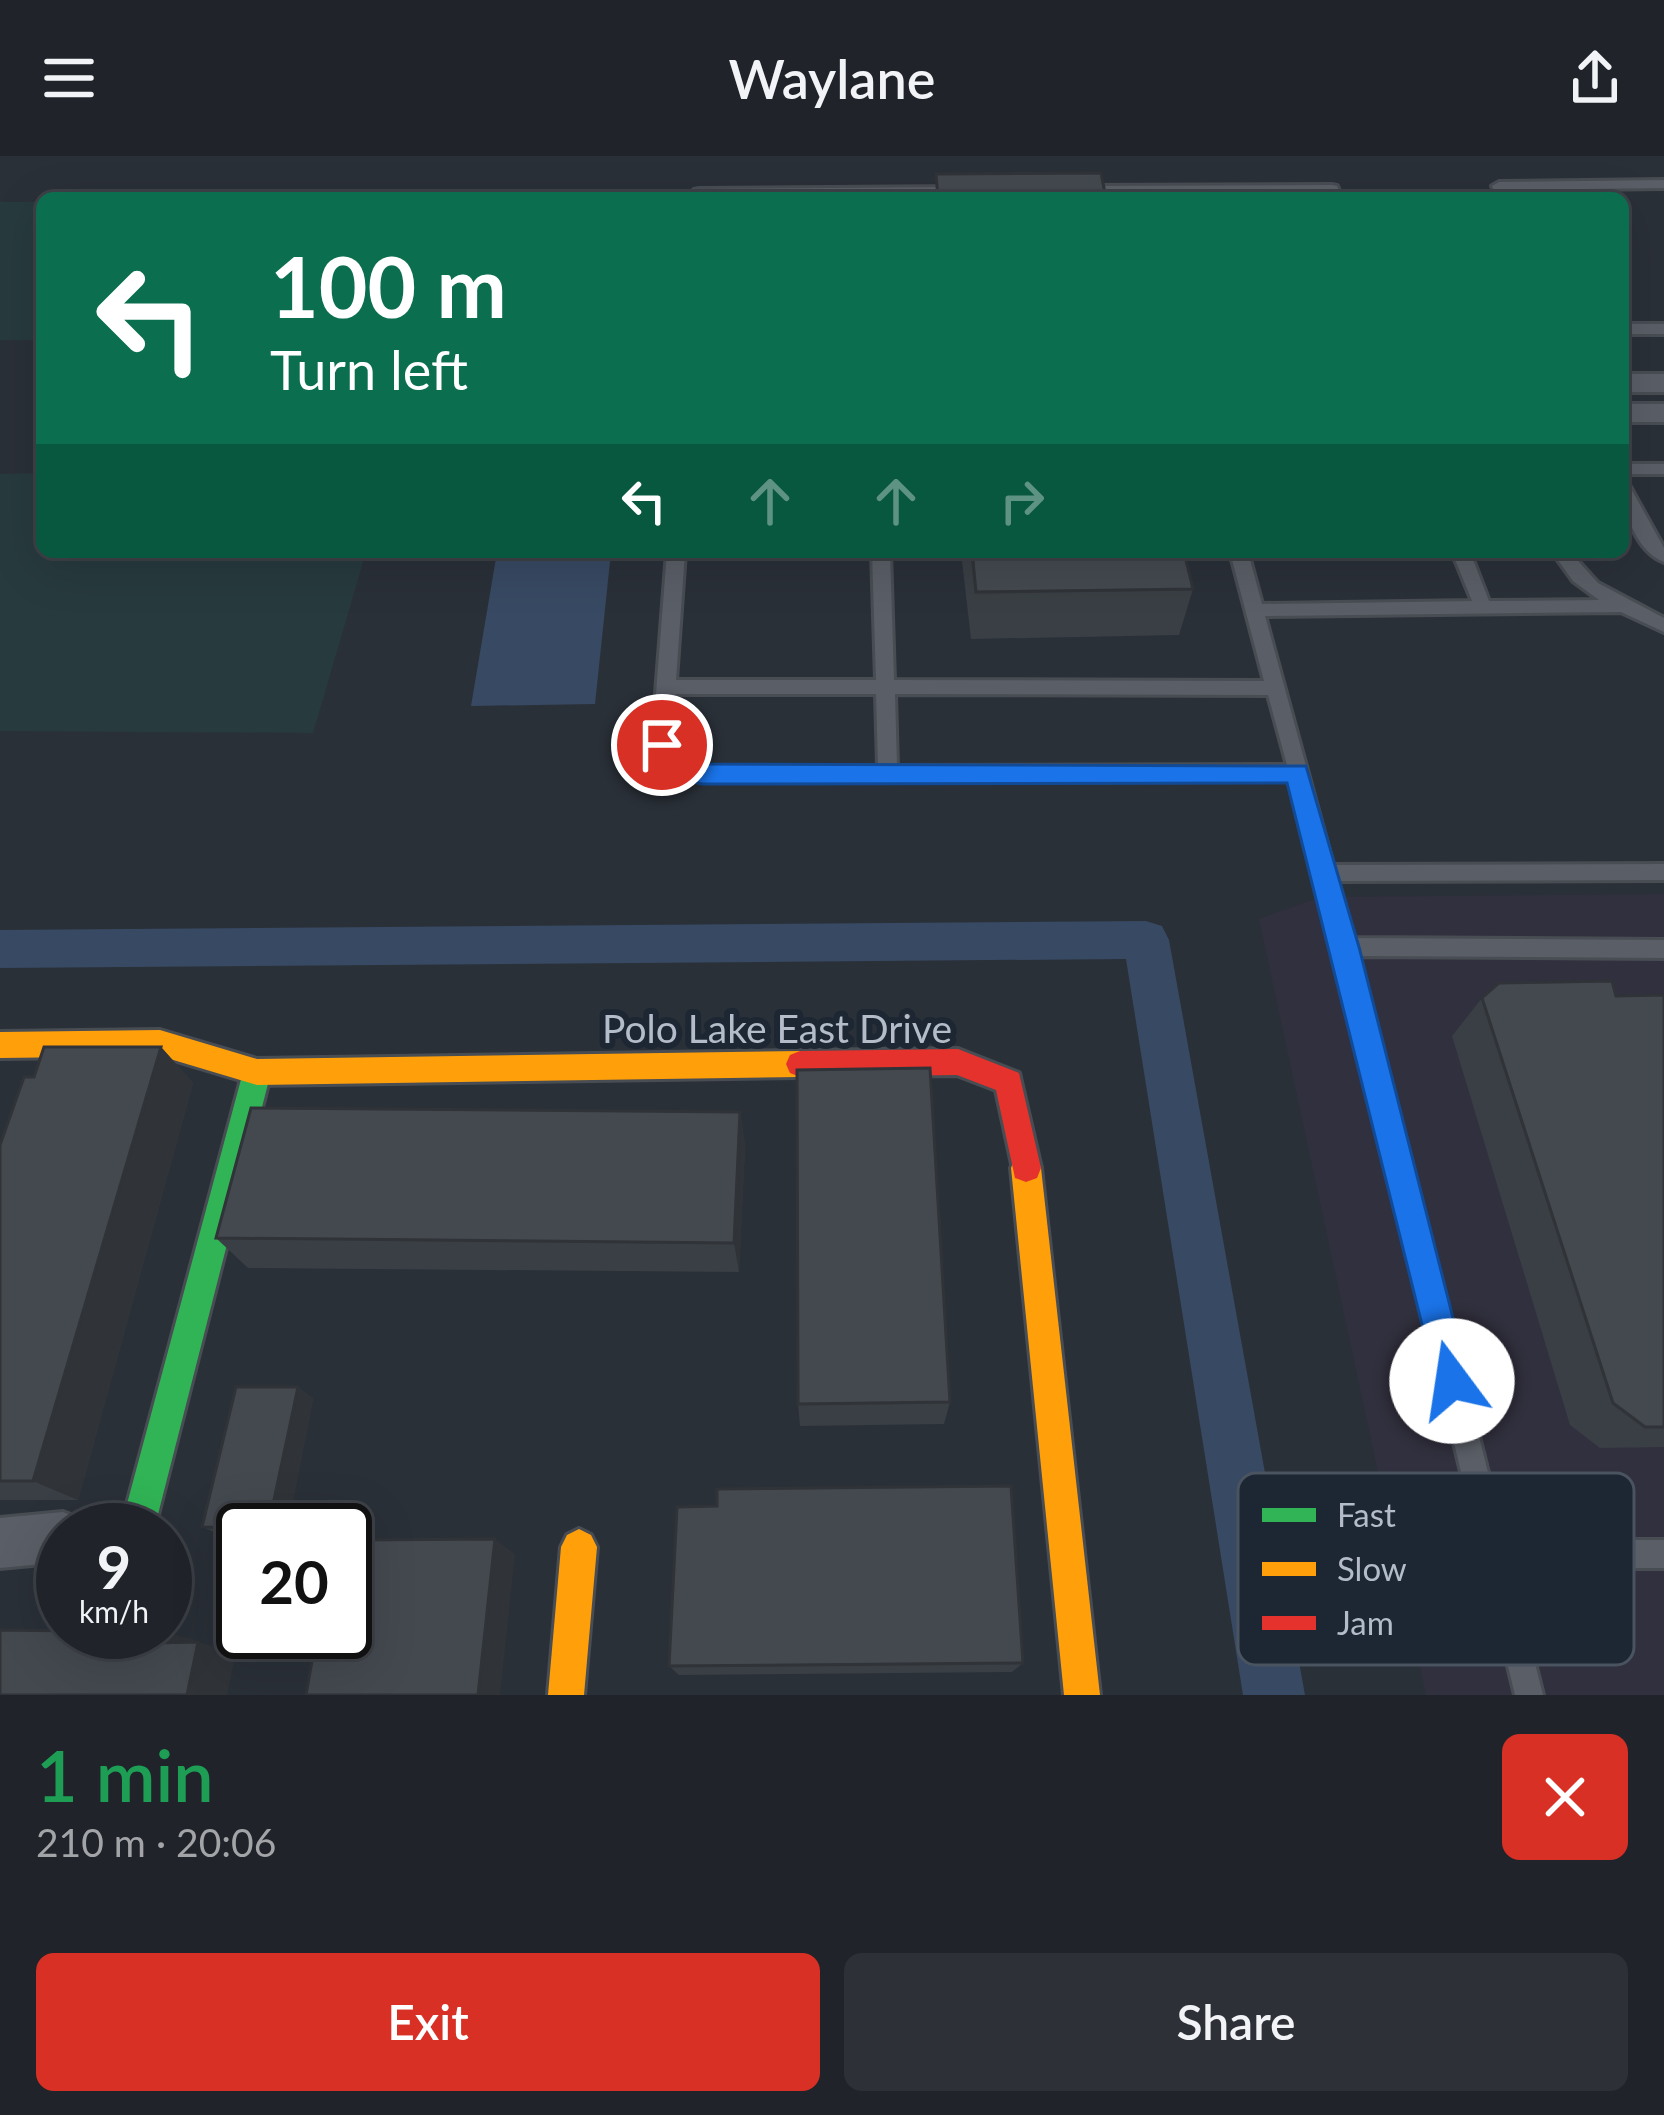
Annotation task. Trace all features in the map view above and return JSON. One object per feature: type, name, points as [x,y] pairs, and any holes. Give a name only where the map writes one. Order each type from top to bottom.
[{"type":"street","points":[[1629,383],[1664,383]]},
{"type":"street","points":[[1629,413],[1664,413]]},
{"type":"street","name":"Polo Lake East Drive","points":[[21,1044],[160,1043],[257,1072],[958,1062],[1009,1082],[1022,1132],[1082,1695]]},
{"type":"street","points":[[21,1044],[28,1085]]},
{"type":"street","points":[[144,1503],[257,1072]]},
{"type":"street","points":[[0,1543],[36,1540]]},
{"type":"street","points":[[566,1695],[579,1547]]},
{"type":"lane","points":[[1502,192],[1499,186],[1664,184]]},
{"type":"lane","points":[[1055,190],[1102,192]]},
{"type":"lane","points":[[956,192],[985,191]]},
{"type":"lane","points":[[1222,192],[1333,192]]},
{"type":"lane","points":[[1629,329],[1664,329]]},
{"type":"lane","points":[[1629,469],[1664,469]]},
{"type":"lane","points":[[1629,501],[1654,550],[1664,556]]},
{"type":"lane","points":[[676,558],[662,745],[675,769],[702,774],[1297,773]]},
{"type":"lane","points":[[881,558],[888,775]]},
{"type":"lane","points":[[1241,558],[1346,947],[1475,1473]]},
{"type":"lane","points":[[1463,558],[1484,608]]},
{"type":"lane","points":[[1564,558],[1594,589],[1664,626]]},
{"type":"lane","points":[[1254,610],[1626,606]]},
{"type":"lane","points":[[666,687],[1275,688]]},
{"type":"lane","points":[[1325,873],[1664,872]]},
{"type":"lane","points":[[1346,947],[1664,949]]},
{"type":"lane","points":[[1522,1665],[1529,1695]]},
{"type":"shaded area","points":[[1664,894],[1664,1695],[1426,1695],[1420,1665],[1634,1665],[1634,1473],[1378,1473],[1259,919],[1321,897]]},
{"type":"green space","points":[[0,202],[36,202],[36,340],[0,340]]},
{"type":"green space","points":[[36,473],[36,558],[364,558],[313,733],[0,731],[0,474]]},
{"type":"water","points":[[496,558],[610,558],[595,704],[471,706]]},
{"type":"building","points":[[1101,173],[1105,192],[938,192],[936,174]]},
{"type":"building","points":[[973,558],[1185,558],[1193,589],[976,592]]},
{"type":"building","points":[[1612,981],[1616,996],[1664,995],[1664,1427],[1645,1427],[1613,1403],[1482,998],[1499,983]]},
{"type":"building","points":[[44,1047],[161,1047],[33,1481],[0,1481],[0,1145],[24,1077],[34,1077]]},
{"type":"building","points":[[930,1068],[950,1402],[798,1404],[797,1070]]},
{"type":"building","points":[[251,1108],[740,1112],[734,1243],[216,1238]]},
{"type":"building","points":[[236,1387],[298,1387],[273,1503],[216,1503],[216,1527],[202,1527]]},
{"type":"building","points":[[1011,1486],[1023,1663],[669,1666],[677,1507],[717,1506],[717,1489]]},
{"type":"building","points":[[495,1539],[478,1695],[306,1695],[312,1659],[372,1659],[372,1540]]},
{"type":"building","points":[[0,1630],[36,1630],[36,1659],[192,1659],[192,1642],[198,1642],[187,1695],[0,1695]]},
{"type":"waterway","points":[[0,949],[1146,940],[1238,1483]]},
{"type":"waterway","points":[[1269,1665],[1274,1695]]},
{"type":"traffic: fast","points":[[144,1503],[257,1072]]},
{"type":"traffic: slow","points":[[0,1045],[160,1043],[257,1072],[800,1064]]},
{"type":"traffic: slow","points":[[1026,1168],[1082,1695]]},
{"type":"traffic: slow","points":[[566,1695],[579,1547]]},
{"type":"traffic: jam","points":[[800,1064],[958,1062],[1009,1082],[1026,1168]]},
{"type":"route","points":[[662,745],[675,769],[702,774],[1297,773],[1346,947],[1452,1381]]}]
